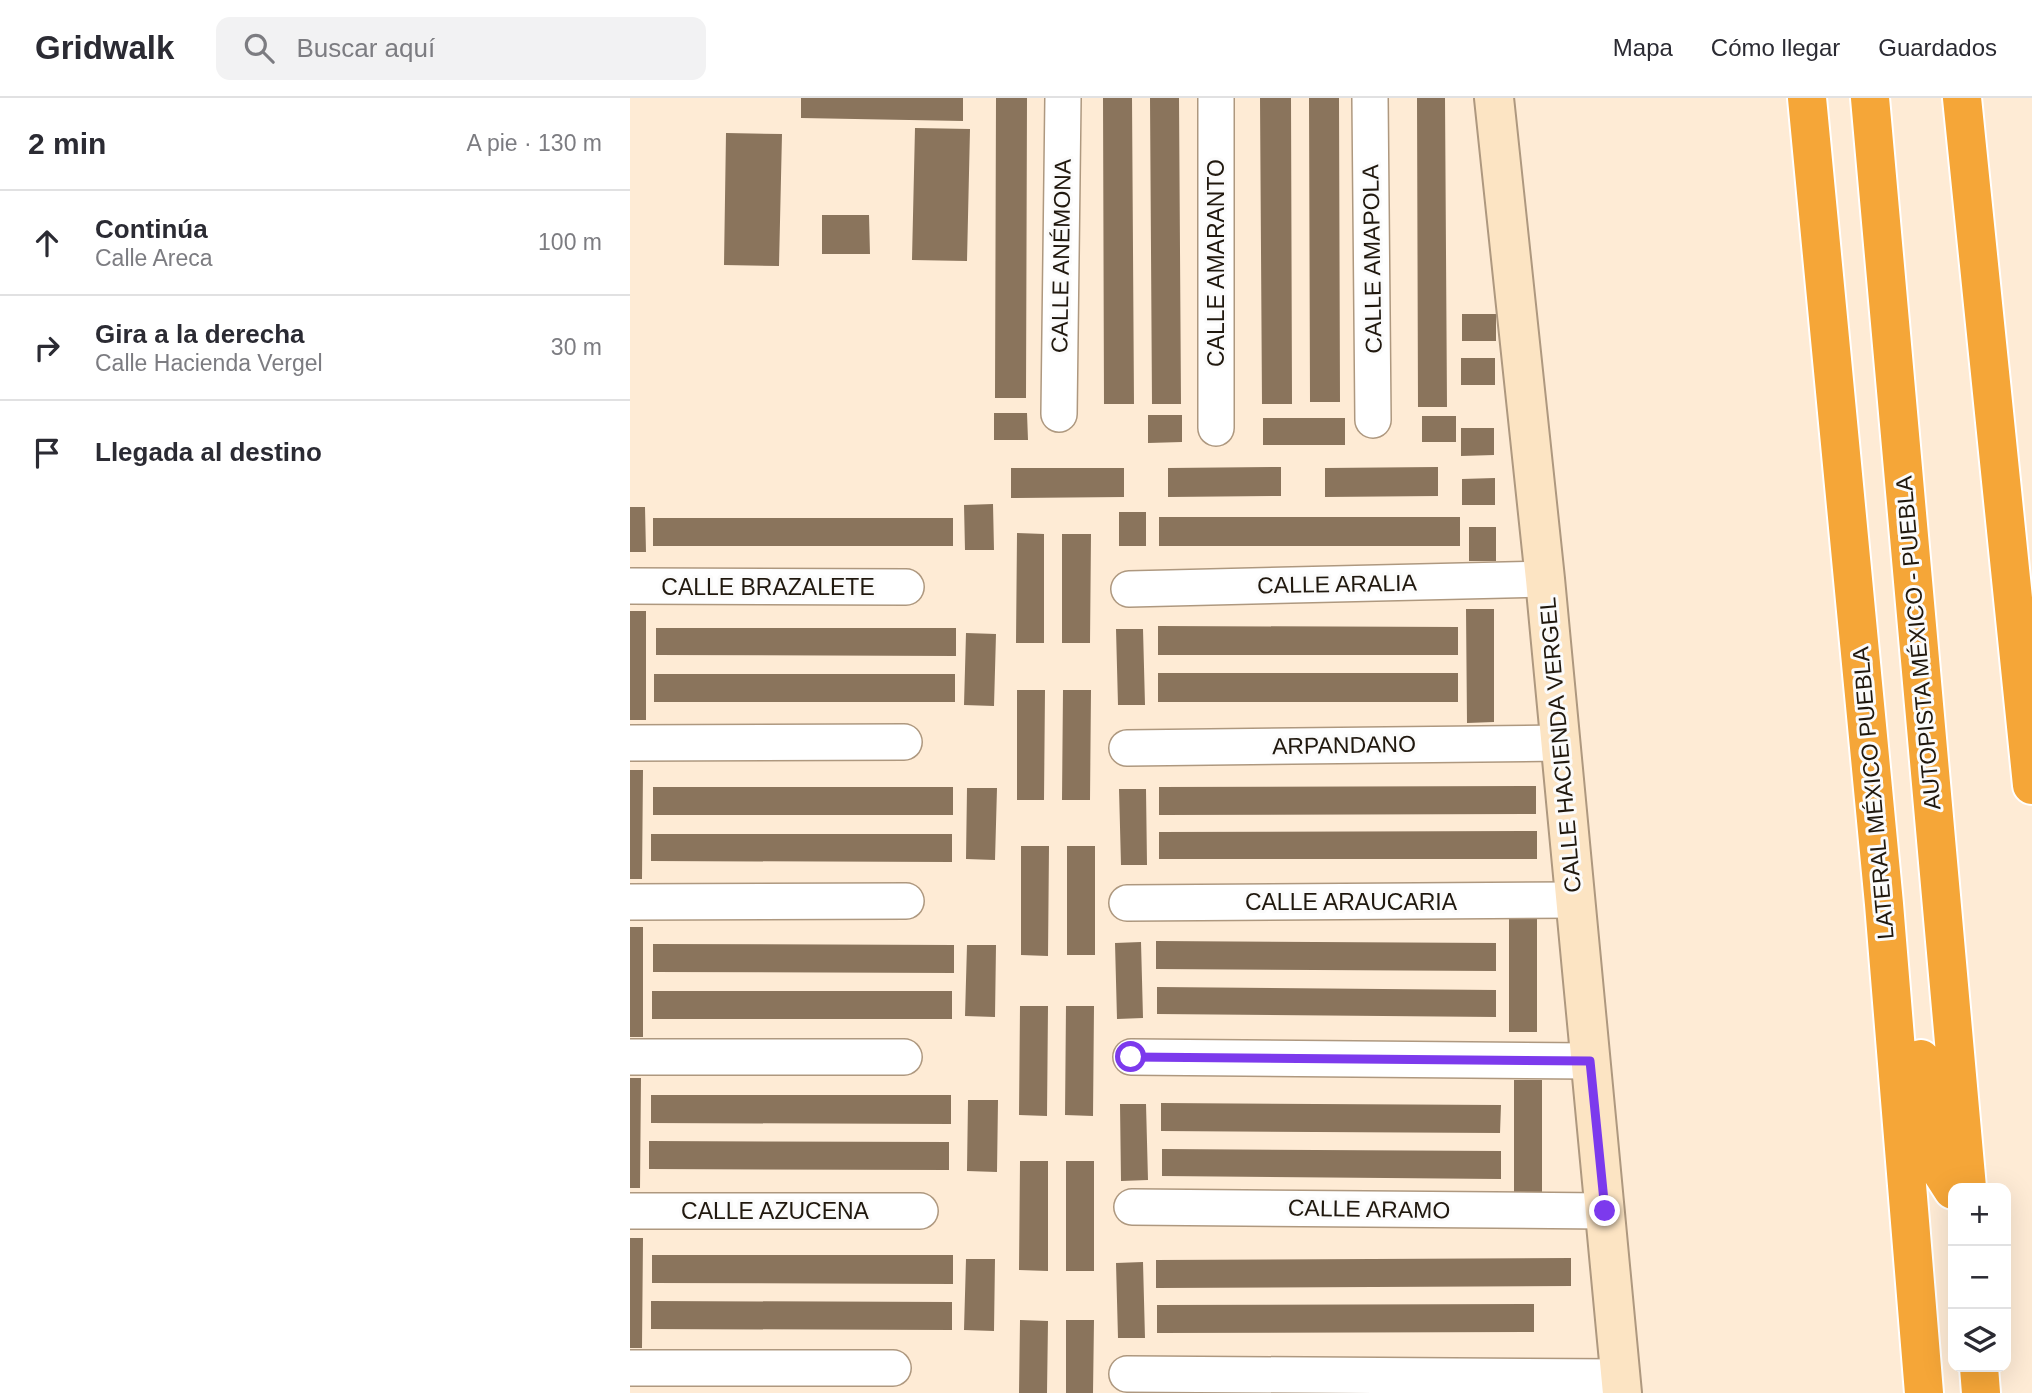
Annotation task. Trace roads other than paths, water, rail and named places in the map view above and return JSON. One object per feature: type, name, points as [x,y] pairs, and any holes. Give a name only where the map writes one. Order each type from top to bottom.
[{"type":"highway","name":"LATERAL MÉXICO PUEBLA","points":[[1807,98],[1884,904],[1924,1393]]},
{"type":"highway","name":"AUTOPISTA MÉXICO - PUEBLA","points":[[1870,98],[1967,1183]]},
{"type":"highway","points":[[1962,98],[2032,785]]},
{"type":"highway","points":[[1884,904],[1914,1009],[1935,1162],[1948,1183]]},
{"type":"highway","points":[[1979,1372],[1981,1393]]},
{"type":"street","name":"CALLE ANÉMONA","points":[[1059,414],[1063,98]]},
{"type":"street","name":"CALLE AMARANTO","points":[[1216,98],[1216,428]]},
{"type":"street","name":"CALLE AMAPOLA","points":[[1370,98],[1373,420]]},
{"type":"street","name":"CALLE HACIENDA VERGEL","points":[[1494,98],[1545,579],[1621,1385]]},
{"type":"street","name":"CALLE ARALIA","points":[[1129,589],[1545,579]]},
{"type":"street","name":"CALLE BRAZALETE","points":[[630,586],[906,587]]},
{"type":"street","points":[[630,743],[904,742]]},
{"type":"street","name":"ARPANDANO","points":[[1127,748],[1560,743]]},
{"type":"street","name":"CALLE ARAUCARIA","points":[[1127,903],[1575,900]]},
{"type":"street","points":[[630,902],[906,901]]},
{"type":"street","points":[[630,1057],[904,1057]]},
{"type":"street","points":[[1131,1057],[1590,1061]]},
{"type":"street","name":"CALLE ARAMO","points":[[1132,1207],[1605,1211]]},
{"type":"street","name":"CALLE AZUCENA","points":[[630,1211],[920,1211]]},
{"type":"street","points":[[630,1368],[893,1368]]},
{"type":"street","points":[[1127,1374],[1621,1385]]}]
